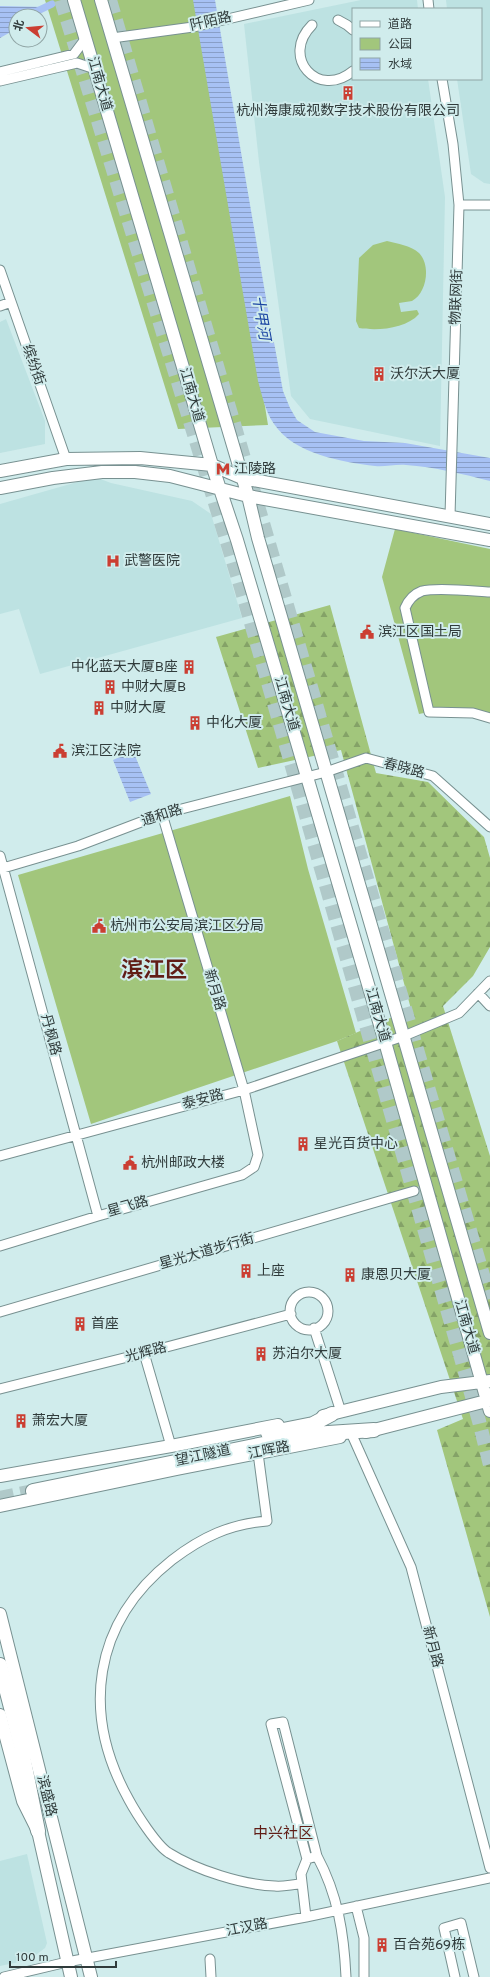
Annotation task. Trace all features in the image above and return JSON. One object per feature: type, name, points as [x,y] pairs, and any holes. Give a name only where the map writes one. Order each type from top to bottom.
[{"type":"highway","name":"望江隧道","points":[[336,1413],[313,1424],[32,1487],[313,1434],[374,1430]]},
{"type":"highway","points":[[0,1665],[21,1746],[38,1831]]},
{"type":"main road","name":"江南大道","points":[[74,0],[212,466],[220,488],[307,776],[486,1382],[489,1404]]},
{"type":"main road","name":"江南大道","points":[[101,0],[248,496],[258,538],[490,1332]]},
{"type":"main road","points":[[0,471],[66,459],[140,458],[212,466],[242,478],[490,524]]},
{"type":"main road","points":[[0,488],[53,478],[102,472],[136,472],[170,476],[248,496],[490,540]]},
{"type":"main road","name":"江晖路","points":[[0,1476],[171,1446],[336,1413],[441,1387],[486,1382]]},
{"type":"main road","name":"江晖路","points":[[0,1506],[352,1435],[489,1404]]},
{"type":"main road","name":"滨盛路","points":[[0,1614],[91,1977]]},
{"type":"main road","name":"滨盛路","points":[[0,1715],[4,1747],[22,1801],[38,1831],[71,1977]]},
{"type":"street","name":"阡陌路","points":[[112,38],[193,27],[309,0]]},
{"type":"street","points":[[338,20],[352,29]]},
{"type":"street","points":[[312,25],[303,37],[299,52],[307,71],[315,78],[330,81],[345,77],[352,72]]},
{"type":"street","points":[[0,72],[74,54],[86,38]]},
{"type":"street","points":[[0,81],[77,63],[95,69]]},
{"type":"street","name":"物联网街","points":[[442,80],[453,144],[459,205],[450,516]]},
{"type":"street","points":[[459,205],[490,205]]},
{"type":"street","name":"缤纷街","points":[[0,270],[66,459]]},
{"type":"street","points":[[0,306],[10,302]]},
{"type":"street","points":[[490,592],[461,589],[422,591],[408,600],[405,608],[429,712],[473,713],[490,718]]},
{"type":"street","name":"春晓路","points":[[326,772],[366,758],[433,776],[490,827]]},
{"type":"street","name":"通和路","points":[[2,868],[78,846],[162,814],[326,772]]},
{"type":"street","name":"新月路","points":[[162,814],[244,1090],[258,1155],[254,1167]]},
{"type":"street","name":"丹枫路","points":[[0,856],[2,868],[77,1133],[98,1216]]},
{"type":"street","points":[[404,1036],[459,1013],[490,982]]},
{"type":"street","points":[[478,993],[490,1006]]},
{"type":"street","name":"泰安路","points":[[0,1156],[77,1133],[244,1090],[404,1036]]},
{"type":"street","name":"星飞路","points":[[0,1246],[98,1216],[242,1176],[254,1167]]},
{"type":"street","name":"星光大道步行街","points":[[0,1312],[414,1191]]},
{"type":"street","points":[[308,1292],[321,1295],[325,1300],[328,1311],[324,1322],[320,1326],[308,1330],[302,1328],[293,1320],[291,1314],[293,1301],[297,1296],[308,1292]]},
{"type":"street","name":"光辉路","points":[[0,1389],[144,1354],[291,1314]]},
{"type":"street","points":[[314,1328],[336,1413]]},
{"type":"street","points":[[144,1354],[171,1446]]},
{"type":"street","name":"新月路","points":[[352,1435],[411,1567],[490,1868]]},
{"type":"street","points":[[258,1453],[267,1521],[245,1523],[223,1529],[197,1543],[156,1572],[134,1598],[115,1629],[102,1672],[100,1694],[101,1726],[107,1753],[124,1792],[139,1818],[167,1853],[203,1870],[244,1881],[275,1886],[302,1884]]},
{"type":"street","points":[[306,1917],[301,1874],[307,1859],[271,1724],[283,1722],[317,1856],[325,1870],[338,1910],[344,1940],[346,1977]]},
{"type":"street","points":[[307,1859],[317,1856]]},
{"type":"street","name":"江汉路","points":[[4,1977],[67,1962],[306,1917],[490,1878]]},
{"type":"street","points":[[356,1906],[364,1938],[364,1977]]},
{"type":"street","points":[[455,1977],[444,1928],[461,1923],[474,1977]]},
{"type":"street","points":[[210,1959],[211,1977]]},
{"type":"shaded area","points":[[361,0],[417,0],[418,8],[352,8],[352,80],[428,80],[445,197],[440,446],[310,419],[291,396],[259,162],[244,24]]},
{"type":"shaded area","points":[[446,0],[490,0],[490,184],[484,183],[471,174],[457,80],[482,80],[482,8],[447,8]]},
{"type":"shaded area","points":[[6,319],[45,421],[45,444],[0,453],[0,322]]},
{"type":"shaded area","name":"武警医院","points":[[95,477],[111,483],[192,501],[211,514],[242,618],[40,674],[19,609],[0,614],[0,504]]},
{"type":"shaded area","points":[[27,1854],[47,1943],[45,1948],[29,1960],[0,1966],[0,1861]]},
{"type":"green space","points":[[45,0],[199,0],[268,425],[178,429]]},
{"type":"green space","points":[[387,241],[412,248],[423,258],[426,278],[421,292],[412,301],[399,303],[401,312],[417,310],[419,314],[407,323],[391,328],[359,328],[356,321],[359,258],[373,245]]},
{"type":"green space","points":[[395,529],[490,549],[490,718],[429,712],[419,714],[382,577]]},
{"type":"green space","points":[[330,605],[376,773],[428,782],[484,837],[490,858],[490,947],[473,976],[443,1006],[490,1156],[490,1617],[437,1430],[463,1419],[337,1041],[411,1009],[341,750],[258,768],[216,637]]},
{"type":"green space","points":[[290,796],[308,869],[356,1033],[337,1041],[91,1124],[18,875]]},
{"type":"water","name":"十甲河","points":[[193,0],[215,0],[283,391],[297,420],[315,432],[364,441],[405,443],[490,458],[490,481],[427,467],[402,465],[375,466],[334,459],[320,455],[294,443],[274,424],[268,414],[258,381]]},
{"type":"water","points":[[0,6],[45,7],[8,8],[8,34],[0,38]]},
{"type":"water","points":[[133,751],[151,794],[130,802],[113,760]]},
{"type":"waterway","points":[[44,8],[52,4]]},
{"type":"tunnel","points":[[61,0],[241,588],[479,1421],[490,1465]]},
{"type":"tunnel","points":[[110,0],[490,1299]]},
{"type":"tunnel","points":[[0,1498],[33,1491]]},
{"type":"place","name":"杭州海康威视数字技术股份有限公司","points":[[348,93]]},
{"type":"place","name":"沃尔沃大厦","points":[[379,374]]},
{"type":"place","name":"江陵路","points":[[223,469]]},
{"type":"place","name":"武警医院","points":[[113,561]]},
{"type":"place","name":"滨江区国土局","points":[[367,632]]},
{"type":"place","name":"中化蓝天大厦B座","points":[[189,667]]},
{"type":"place","name":"中财大厦B","points":[[110,687]]},
{"type":"place","name":"中财大厦","points":[[99,708]]},
{"type":"place","name":"中化大厦","points":[[195,723]]},
{"type":"place","name":"滨江区法院","points":[[60,751]]},
{"type":"place","name":"杭州市公安局滨江区分局","points":[[99,926]]},
{"type":"place","name":"星光百货中心","points":[[303,1144]]},
{"type":"place","name":"杭州邮政大楼","points":[[130,1163]]},
{"type":"place","name":"上座","points":[[246,1271]]},
{"type":"place","name":"康恩贝大厦","points":[[350,1275]]},
{"type":"place","name":"首座","points":[[80,1324]]},
{"type":"place","name":"苏泊尔大厦","points":[[261,1354]]},
{"type":"place","name":"萧宏大厦","points":[[21,1421]]},
{"type":"place","name":"百合苑69栋","points":[[382,1945]]},
{"type":"district","name":"滨江区","points":[[154,971]]},
{"type":"district","name":"中兴社区","points":[[283,1834]]}]
